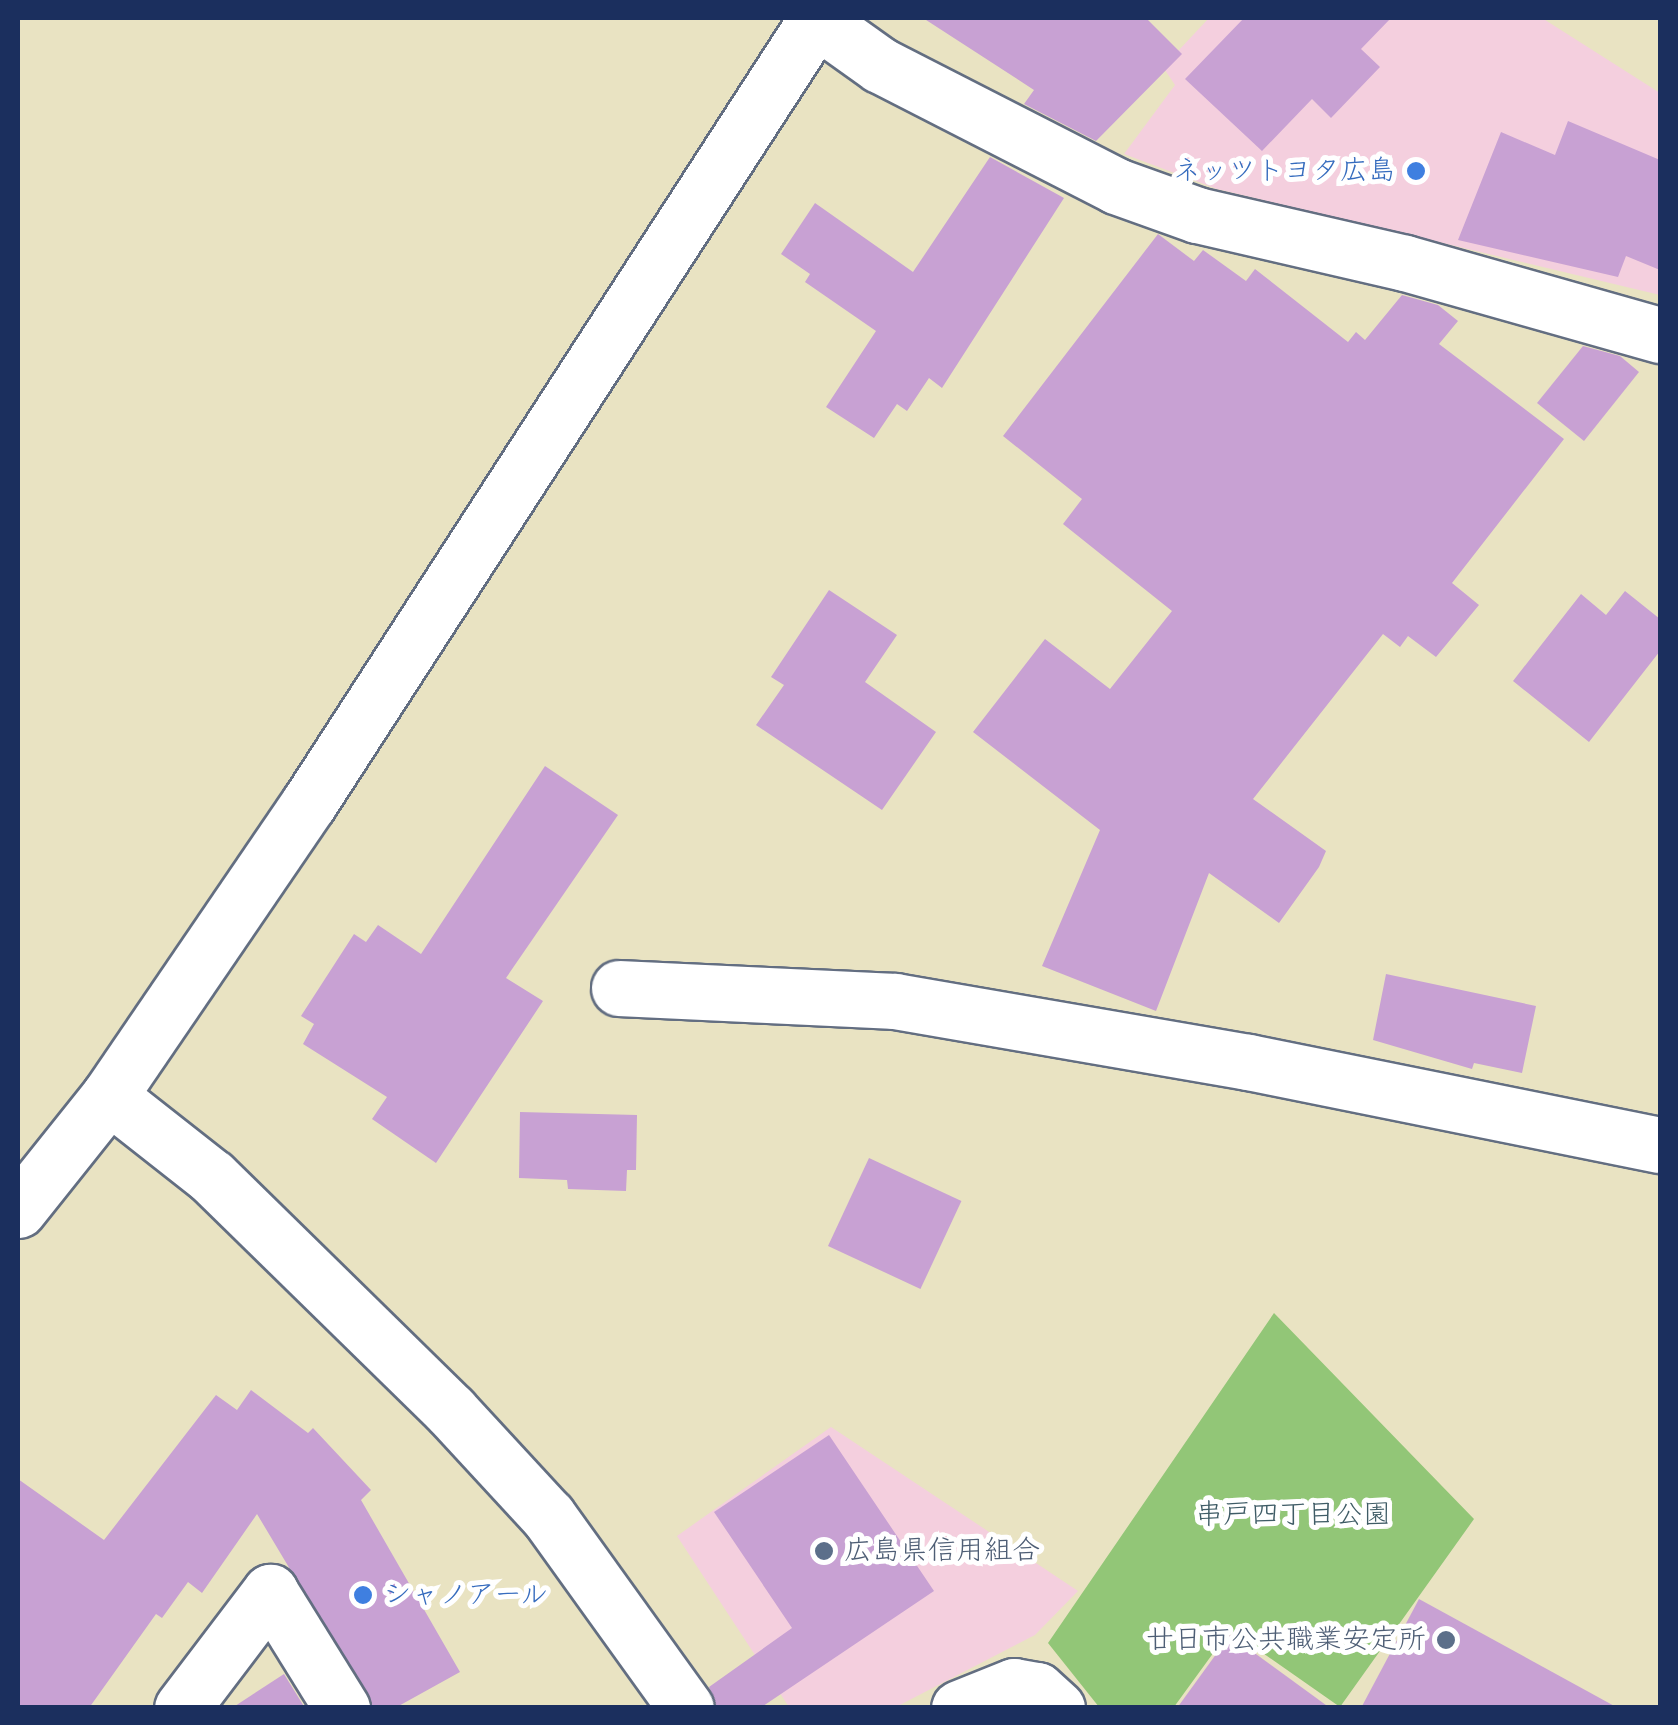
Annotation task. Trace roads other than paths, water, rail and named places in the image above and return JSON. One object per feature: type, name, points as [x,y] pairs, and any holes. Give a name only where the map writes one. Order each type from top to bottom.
[{"type":"street","points":[[18,1210],[110,1096],[464,572],[816,18],[911,82],[1116,186],[1216,220],[1405,263],[1660,335]]},
{"type":"street","points":[[618,988],[895,1001],[1248,1062],[1660,1145]]},
{"type":"street","points":[[110,1096],[212,1176],[463,1424],[548,1516],[686,1708]]},
{"type":"street","points":[[182,1708],[270,1592],[342,1708]]},
{"type":"street","points":[[959,1708],[1014,1686],[1037,1690],[1057,1708]]},
{"type":"place","name":"ネッツトヨタ広島","points":[[1416,171]]},
{"type":"place","name":"広島県信用組合","points":[[824,1551]]},
{"type":"place","name":"シャノアール","points":[[363,1595]]},
{"type":"place","name":"廿日市公共職業安定所","points":[[1446,1640]]},
{"type":"park label","name":"串戸四丁目公園","points":[[1293,1515]]}]
